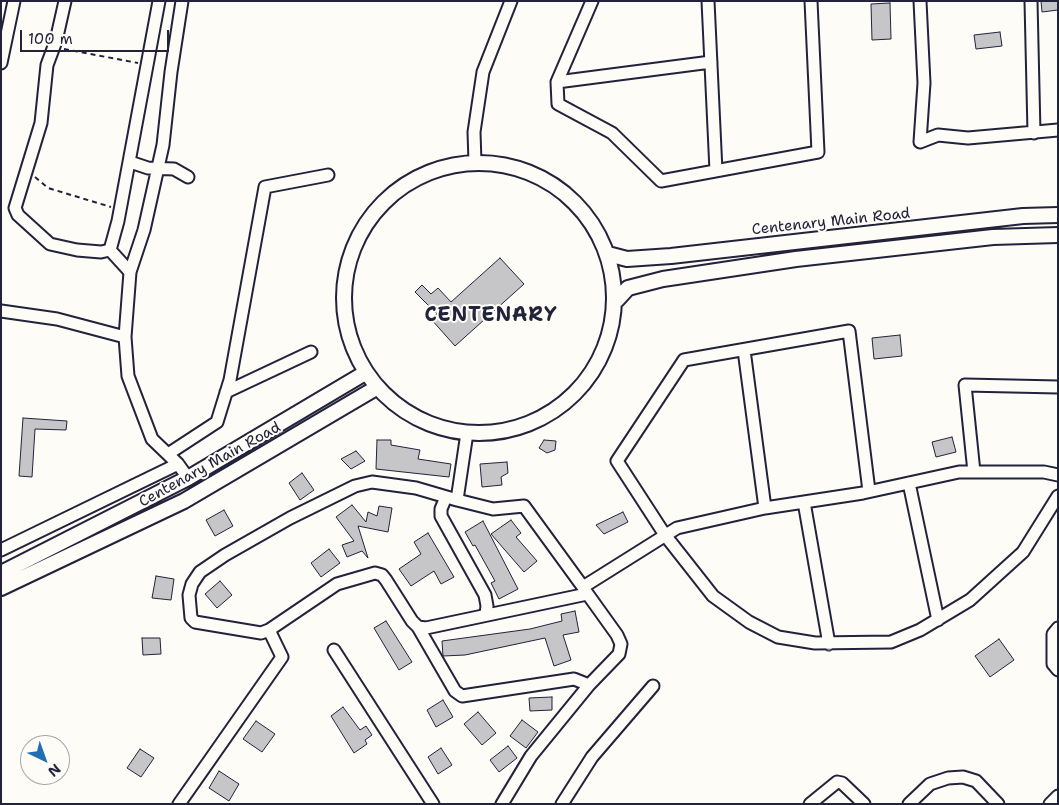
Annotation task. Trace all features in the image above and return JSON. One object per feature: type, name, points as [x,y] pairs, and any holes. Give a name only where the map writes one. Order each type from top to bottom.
[{"type":"street","points":[[1,63],[14,1]]},
{"type":"street","points":[[65,1],[54,48],[47,65],[41,123],[25,169],[15,208],[18,215],[50,244],[77,250],[101,252],[110,250]]},
{"type":"street","points":[[110,250],[130,162],[160,1]]},
{"type":"street","points":[[182,1],[158,168],[144,230],[130,272],[126,337],[128,376],[152,439],[178,464],[188,478]]},
{"type":"street","points":[[475,162],[474,132],[483,72],[511,1]]},
{"type":"street","points":[[592,1],[557,82],[558,104],[612,134],[661,181],[818,152],[811,1]]},
{"type":"street","points":[[708,1],[716,171]]},
{"type":"street","points":[[920,1],[924,83],[920,142],[938,135],[968,138],[1058,130]]},
{"type":"street","points":[[1031,1],[1034,133]]},
{"type":"street","points":[[557,82],[711,62]]},
{"type":"street","points":[[130,162],[158,168],[174,169],[188,177]]},
{"type":"street","points":[[475,162],[507,165],[537,175],[564,192],[587,215],[608,254],[617,300],[605,348],[588,378],[564,403],[534,422],[502,432],[467,433],[433,426],[410,415],[376,388],[365,373],[351,345],[344,314],[344,282],[352,250],[359,236],[367,222],[388,198],[414,179],[444,167],[475,162]]},
{"type":"street","points":[[168,454],[217,422],[226,392],[265,187],[328,175]]},
{"type":"street","name":"Centenary Main Road","points":[[608,254],[627,260],[1023,216],[1058,215]]},
{"type":"street","points":[[617,300],[628,288],[662,279],[796,258],[993,237],[1058,235]]},
{"type":"street","points":[[110,250],[130,272]]},
{"type":"street","points":[[1,311],[57,320],[126,337]]},
{"type":"street","points":[[869,491],[849,331],[684,360],[617,460],[665,535],[713,596],[749,622],[778,637],[829,644],[891,642],[920,630],[970,600],[1023,552],[1058,496]]},
{"type":"street","points":[[744,350],[765,508]]},
{"type":"street","points":[[226,392],[311,352]]},
{"type":"street","name":"Centenary Main Road","points":[[1,573],[188,478],[365,373]]},
{"type":"street","points":[[974,472],[964,385],[1058,386]]},
{"type":"street","name":"Centenary Main Road","points":[[1,588],[184,501],[376,388]]},
{"type":"street","points":[[467,433],[452,498],[441,510],[441,516],[485,595],[486,614]]},
{"type":"street","points":[[1,550],[178,464]]},
{"type":"street","points":[[418,627],[426,628],[585,590],[677,528],[765,508],[869,491],[959,472],[1044,472],[1058,475]]},
{"type":"street","points":[[502,804],[531,756],[589,685],[619,654],[621,644],[617,635],[524,506],[493,509],[416,488],[372,482],[354,486],[226,555],[200,572],[192,584],[189,612],[195,622],[253,632],[269,630],[337,584],[375,573],[382,575],[386,580],[412,621],[418,627],[454,691],[462,696],[574,679],[589,685]]},
{"type":"street","points":[[909,482],[938,620]]},
{"type":"street","points":[[804,502],[829,644]]},
{"type":"street","points":[[1058,628],[1053,634],[1053,664],[1058,670]]},
{"type":"street","points":[[179,804],[282,657],[269,630]]},
{"type":"street","points":[[334,650],[433,804]]},
{"type":"street","points":[[562,804],[592,757],[654,686]]},
{"type":"street","points":[[909,804],[930,784],[948,778],[963,777],[976,781],[998,804]]},
{"type":"street","points":[[810,804],[837,782],[842,783],[864,804]]},
{"type":"street","points":[[1050,804],[1058,796]]},
{"type":"path","points":[[54,48],[148,66]]},
{"type":"path","points":[[25,169],[48,188],[120,210]]},
{"type":"building","points":[[1041,1],[1058,1],[1058,10],[1042,12]]},
{"type":"building","points":[[890,3],[891,39],[872,40],[871,4]]},
{"type":"building","points":[[1000,32],[1002,46],[976,49],[974,35]]},
{"type":"building","points":[[500,258],[524,284],[455,346],[431,319],[437,314],[415,292],[422,285],[431,294],[438,288],[451,302]]},
{"type":"building","points":[[900,335],[902,356],[874,359],[872,338]]},
{"type":"building","points":[[23,418],[67,421],[66,430],[35,429],[32,477],[19,476]]},
{"type":"building","points":[[952,437],[956,452],[936,457],[932,442]]},
{"type":"building","points":[[377,440],[391,440],[391,445],[420,450],[418,459],[451,464],[449,477],[376,469]]},
{"type":"building","points":[[544,440],[556,441],[555,450],[547,453],[539,448]]},
{"type":"building","points":[[356,451],[365,461],[351,469],[341,459]]},
{"type":"building","points":[[507,462],[508,473],[501,477],[502,485],[482,487],[480,464]]},
{"type":"building","points":[[302,473],[314,490],[300,500],[289,483]]},
{"type":"building","points":[[352,505],[366,522],[368,512],[377,516],[379,506],[392,508],[388,532],[358,526],[368,558],[362,551],[347,557],[342,545],[354,541],[336,517]]},
{"type":"building","points":[[224,510],[233,526],[215,536],[206,520]]},
{"type":"building","points":[[623,512],[628,522],[604,534],[596,525]]},
{"type":"building","points":[[511,520],[521,533],[516,537],[537,561],[524,572],[491,534]]},
{"type":"building","points":[[483,521],[518,589],[499,599],[491,583],[495,581],[475,545],[473,546],[465,532]]},
{"type":"building","points":[[428,533],[454,577],[441,584],[434,571],[411,586],[399,569],[421,554],[414,542]]},
{"type":"building","points":[[329,549],[340,563],[321,577],[311,563]]},
{"type":"building","points":[[156,576],[174,579],[171,600],[152,598]]},
{"type":"building","points":[[220,581],[232,595],[217,608],[205,594]]},
{"type":"building","points":[[575,611],[579,632],[563,635],[571,660],[554,666],[545,638],[465,655],[443,656],[442,641],[530,629],[562,621],[561,614]]},
{"type":"building","points":[[386,621],[412,662],[399,670],[374,628]]},
{"type":"building","points":[[142,638],[160,638],[161,654],[143,655]]},
{"type":"building","points":[[999,639],[1014,660],[990,677],[975,656]]},
{"type":"building","points":[[552,697],[552,710],[530,711],[529,698]]},
{"type":"building","points":[[443,700],[453,717],[436,727],[427,710]]},
{"type":"building","points":[[343,707],[360,730],[366,726],[372,735],[365,740],[367,744],[354,753],[331,716]]},
{"type":"building","points":[[478,712],[496,733],[482,745],[464,724]]},
{"type":"building","points":[[522,720],[538,732],[526,748],[510,736]]},
{"type":"building","points":[[256,721],[275,734],[262,752],[243,739]]},
{"type":"building","points":[[508,746],[517,758],[499,772],[490,760]]},
{"type":"building","points":[[441,748],[452,765],[438,774],[428,757]]},
{"type":"building","points":[[140,749],[154,758],[141,777],[127,768]]},
{"type":"building","points":[[219,771],[239,784],[229,801],[209,788]]},
{"type":"district","name":"CENTENARY","points":[[491,316]]}]
